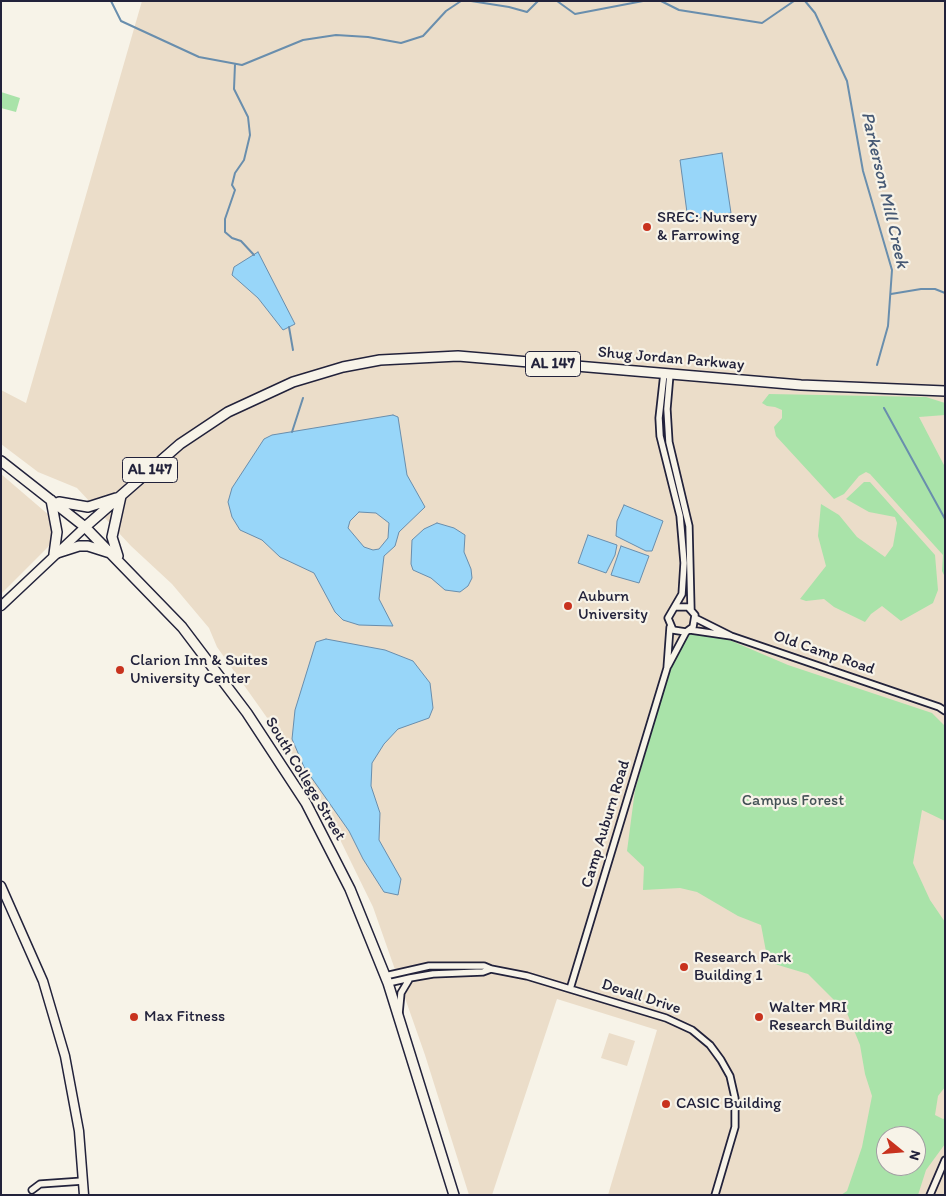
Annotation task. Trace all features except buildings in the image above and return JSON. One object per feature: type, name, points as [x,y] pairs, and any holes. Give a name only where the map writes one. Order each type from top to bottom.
[{"type":"main road","name":"Shug Jordan Parkway","points":[[85,527],[190,436],[228,412],[293,382],[343,367],[406,357],[458,356],[836,387],[945,391]]},
{"type":"main road","name":"South College Street","points":[[1,461],[85,527],[182,627],[247,713],[282,765],[309,810],[350,889],[399,1016],[454,1195]]},
{"type":"main road","points":[[54,554],[57,532],[51,500],[69,505],[88,507],[121,496]]},
{"type":"main road","points":[[120,561],[112,537],[121,496]]},
{"type":"main road","points":[[1,606],[54,554],[85,527]]},
{"type":"main road","points":[[54,554],[79,546],[88,546],[112,554]]},
{"type":"main road","points":[[1,886],[29,945],[57,1027],[72,1093],[84,1195]]},
{"type":"street","points":[[667,373],[659,418],[660,436],[680,516],[684,563],[684,587],[675,606],[669,613],[668,623],[677,632],[688,631],[731,636]]},
{"type":"street","points":[[667,373],[668,442],[689,526],[691,609],[695,618],[688,631]]},
{"type":"street","points":[[675,606],[684,605],[691,609]]},
{"type":"street","name":"Old Camp Road","points":[[695,618],[731,636],[939,707],[945,711]]},
{"type":"street","name":"Camp Auburn Road","points":[[570,989],[667,668],[670,627]]},
{"type":"street","name":"Camp Auburn Road","points":[[667,668],[688,631]]},
{"type":"street","name":"Devall Drive","points":[[386,979],[429,966],[484,966],[570,989],[680,1024],[697,1033],[715,1050],[727,1070],[735,1098],[735,1127],[715,1195]]},
{"type":"street","points":[[386,979],[410,978],[432,974],[483,972],[491,969]]},
{"type":"street","points":[[399,1016],[401,993],[410,978]]},
{"type":"street","points":[[930,1195],[945,1160]]},
{"type":"street","points":[[32,1190],[40,1184],[83,1180]]},
{"type":"shaded area","name":"Auburn University","points":[[142,1],[945,1],[945,1195],[608,1195],[657,1030],[557,999],[492,1195],[469,1195],[425,1055],[373,907],[330,819],[287,746],[217,647],[209,628],[172,584],[131,546],[77,488],[38,472],[1,444],[1,390],[26,403]]},
{"type":"shaded area","points":[[1,474],[50,516],[53,535],[49,546],[1,594]]},
{"type":"shaded area","points":[[609,1033],[635,1041],[627,1066],[601,1058]]},
{"type":"green space","points":[[1,92],[20,98],[16,112],[1,108]]},
{"type":"green space","points":[[769,394],[926,397],[945,403],[945,415],[919,417],[945,467],[945,577],[942,571],[943,555],[870,474],[866,472],[859,476],[844,494],[834,499],[776,436],[774,427],[782,418],[782,410],[762,403]]},
{"type":"green space","points":[[864,482],[870,482],[935,555],[938,590],[933,603],[901,621],[882,606],[871,614],[865,622],[834,607],[824,599],[806,601],[800,599],[826,566],[818,536],[821,504],[839,515],[857,537],[885,557],[893,546],[897,523],[895,517],[869,512],[846,499]]},
{"type":"green space","name":"Campus Forest","points":[[682,627],[720,636],[788,665],[932,713],[945,726],[945,821],[922,810],[913,863],[930,900],[945,922],[945,1087],[938,1096],[935,1115],[943,1119],[945,1118],[945,1144],[926,1170],[926,1126],[876,1126],[876,1176],[924,1176],[918,1195],[841,1195],[847,1191],[862,1147],[872,1096],[865,1074],[860,1045],[847,1013],[808,974],[768,962],[761,925],[738,916],[697,892],[680,888],[643,890],[644,867],[627,851],[635,790]]},
{"type":"water","points":[[722,153],[731,213],[688,220],[680,160]]},
{"type":"water","points":[[258,252],[295,324],[283,330],[258,298],[232,275],[234,267]]},
{"type":"water","points":[[393,415],[398,417],[407,475],[425,507],[399,532],[395,546],[384,556],[379,599],[393,626],[359,625],[343,620],[335,612],[314,573],[280,557],[262,540],[240,530],[232,517],[228,502],[232,488],[264,439],[272,435]],"holes":[[[359,512],[376,513],[389,523],[388,538],[379,549],[373,550],[364,547],[348,528],[350,521]]]},
{"type":"water","points":[[624,505],[663,521],[652,551],[646,551],[616,536],[617,521]]},
{"type":"water","points":[[437,523],[454,528],[465,535],[464,552],[471,569],[472,578],[468,586],[460,592],[445,590],[431,578],[413,570],[411,564],[412,540],[424,529]]},
{"type":"water","points":[[588,535],[617,545],[615,555],[606,573],[578,563]]},
{"type":"water","points":[[621,546],[649,556],[639,583],[611,575]]},
{"type":"water","points":[[326,639],[385,650],[413,661],[430,683],[433,708],[429,718],[398,729],[384,744],[372,763],[371,786],[380,813],[379,840],[401,879],[398,895],[384,892],[363,859],[349,831],[304,767],[292,739],[295,710],[316,642]]},
{"type":"waterway","name":"Parkerson Mill Creek","points":[[111,1],[121,21],[199,57],[242,65],[303,40],[336,35],[368,37],[401,43],[423,36],[446,11],[461,1]]},
{"type":"waterway","name":"Parkerson Mill Creek","points":[[471,1],[527,12],[538,1]]},
{"type":"waterway","name":"Parkerson Mill Creek","points":[[557,1],[575,14],[643,1]]},
{"type":"waterway","name":"Parkerson Mill Creek","points":[[661,1],[679,10],[762,23],[794,1]]},
{"type":"waterway","name":"Parkerson Mill Creek","points":[[805,1],[815,13],[847,81],[863,171],[892,270],[888,326],[877,365]]},
{"type":"waterway","points":[[235,64],[234,89],[248,117],[250,135],[244,160],[235,173],[232,185],[235,190],[225,219],[225,232],[232,238],[241,241],[254,255]]},
{"type":"waterway","points":[[891,294],[921,289],[935,289],[945,293]]},
{"type":"waterway","points":[[289,327],[293,350]]},
{"type":"waterway","points":[[292,432],[303,398]]},
{"type":"waterway","name":"Parkerson Mill Creek","points":[[884,408],[945,519]]},
{"type":"place","name":"SREC: Nursery & Farrowing","points":[[647,227]]},
{"type":"place","name":"Auburn University","points":[[568,606]]},
{"type":"place","name":"Clarion Inn & Suites University Center","points":[[120,670]]},
{"type":"place","name":"Research Park Building 1","points":[[684,967]]},
{"type":"place","name":"Max Fitness","points":[[134,1017]]},
{"type":"place","name":"Walter MRI Research Building","points":[[759,1017]]},
{"type":"place","name":"CASIC Building","points":[[666,1104]]}]
